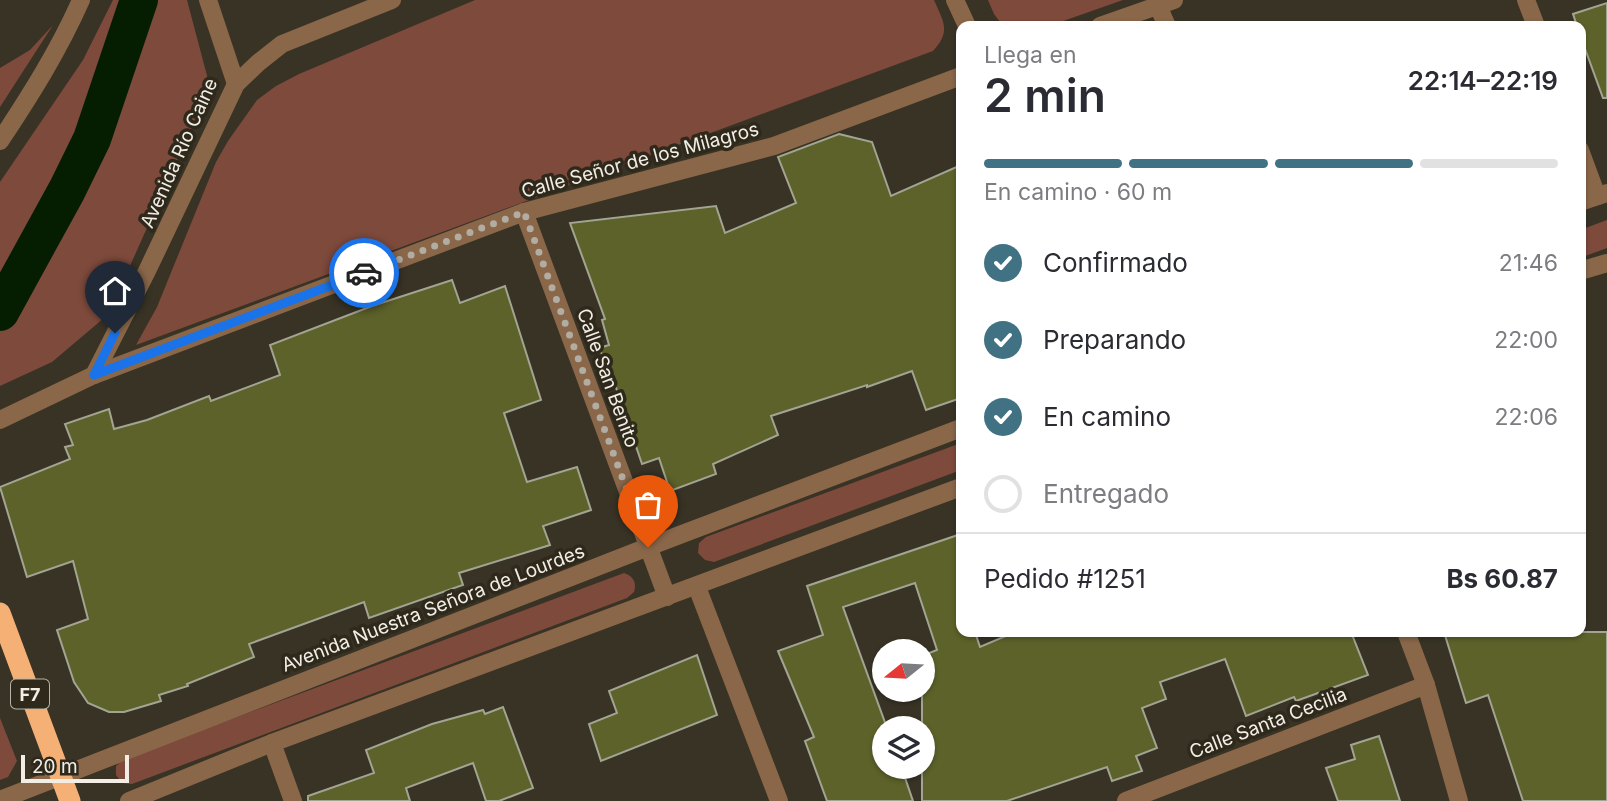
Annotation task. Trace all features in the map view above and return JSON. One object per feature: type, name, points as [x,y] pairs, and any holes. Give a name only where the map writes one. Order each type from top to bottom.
[{"type":"highway","name":"F7","points":[[0,613],[70,801]]},
{"type":"street","points":[[0,141],[39,81],[81,0]]},
{"type":"street","name":"Avenida Río Caine","points":[[94,375],[236,84],[208,0]]},
{"type":"street","points":[[236,84],[258,62],[282,44],[392,0]]},
{"type":"street","points":[[956,0],[965,21]]},
{"type":"street","points":[[1526,0],[1533,21]]},
{"type":"street","points":[[1114,21],[1166,3],[1167,21]]},
{"type":"street","name":"Calle Señor de los Milagros","points":[[94,375],[524,212],[774,146],[956,78]]},
{"type":"street","points":[[1586,169],[1595,197]]},
{"type":"street","name":"Calle San Benito","points":[[524,212],[667,597]]},
{"type":"street","points":[[1586,269],[1607,263]]},
{"type":"street","points":[[0,420],[94,375]]},
{"type":"street","name":"Avenida Nuestra Señora de Lourdes","points":[[0,800],[956,430]]},
{"type":"street","points":[[129,801],[272,743],[956,489]]},
{"type":"street","points":[[697,586],[779,801]]},
{"type":"street","points":[[1408,637],[1426,685],[1459,801]]},
{"type":"street","name":"Calle Santa Cecilia","points":[[1128,801],[1426,685]]},
{"type":"street","points":[[272,743],[293,801]]},
{"type":"shaded area","points":[[113,0],[187,0],[210,87],[121,286],[104,318],[52,362],[0,386],[0,182],[83,60]]},
{"type":"shaded area","points":[[475,0],[934,0],[943,21],[944,32],[933,51],[136,345],[157,307],[216,162],[257,100],[299,74]]},
{"type":"shaded area","points":[[988,0],[1123,0],[1063,21],[999,21]]},
{"type":"shaded area","points":[[53,25],[0,107],[0,68],[30,50]]},
{"type":"shaded area","points":[[1607,220],[1607,248],[1586,256],[1586,228]]},
{"type":"shaded area","points":[[956,445],[956,472],[714,562],[705,560],[698,553],[699,543],[706,537]]},
{"type":"shaded area","points":[[624,573],[635,582],[634,592],[627,598],[132,784],[122,783],[116,775],[116,766],[124,759]]},
{"type":"shaded area","points":[[0,718],[17,761],[8,777],[0,780]]},
{"type":"building","points":[[1607,3],[1607,98],[1603,98],[1586,51],[1586,21],[1575,21],[1573,14]]},
{"type":"building","points":[[839,134],[872,142],[891,196],[956,167],[956,400],[926,410],[912,371],[867,385],[771,416],[778,435],[713,464],[716,474],[670,491],[659,458],[642,464],[612,376],[599,348],[609,345],[602,320],[605,319],[570,223],[716,206],[725,233],[796,203],[778,157]]},
{"type":"building","points":[[452,280],[460,303],[505,286],[541,400],[504,413],[527,482],[577,467],[591,510],[543,526],[550,545],[459,573],[463,585],[369,618],[364,602],[249,644],[254,657],[187,684],[188,686],[159,695],[161,701],[124,712],[109,712],[88,703],[74,682],[57,630],[88,619],[73,561],[27,577],[0,487],[70,459],[65,447],[73,445],[65,424],[109,409],[114,429],[147,420],[209,396],[211,401],[280,375],[270,345],[372,306]]},
{"type":"building","points":[[956,536],[956,637],[977,637],[980,647],[1003,637],[1353,637],[1368,675],[1296,701],[1294,697],[1246,716],[1225,659],[1160,682],[1166,699],[1142,708],[1157,748],[1136,756],[1142,771],[1112,781],[1107,767],[1007,801],[922,801],[922,779],[935,779],[935,716],[922,716],[922,702],[935,702],[937,650],[915,583],[843,607],[872,687],[872,702],[878,702],[883,716],[872,716],[872,779],[905,779],[913,801],[827,801],[805,741],[814,737],[778,651],[823,635],[807,586]]},
{"type":"building","points":[[1586,632],[1607,632],[1607,801],[1523,801],[1488,695],[1466,703],[1446,637],[1586,637]]},
{"type":"building","points":[[697,655],[717,715],[601,761],[589,724],[617,713],[609,691]]},
{"type":"building","points":[[503,707],[533,788],[499,801],[486,801],[473,763],[406,788],[410,801],[308,801],[308,796],[374,773],[366,750],[432,724],[483,710],[485,714]]},
{"type":"building","points":[[1379,736],[1400,801],[1338,801],[1326,768],[1355,759],[1351,745]]},
{"type":"waterway","points":[[0,312],[92,139],[139,0]]},
{"type":"way so far","points":[[364,273],[524,212],[648,547]]},
{"type":"route","points":[[115,333],[94,375],[364,273]]}]
